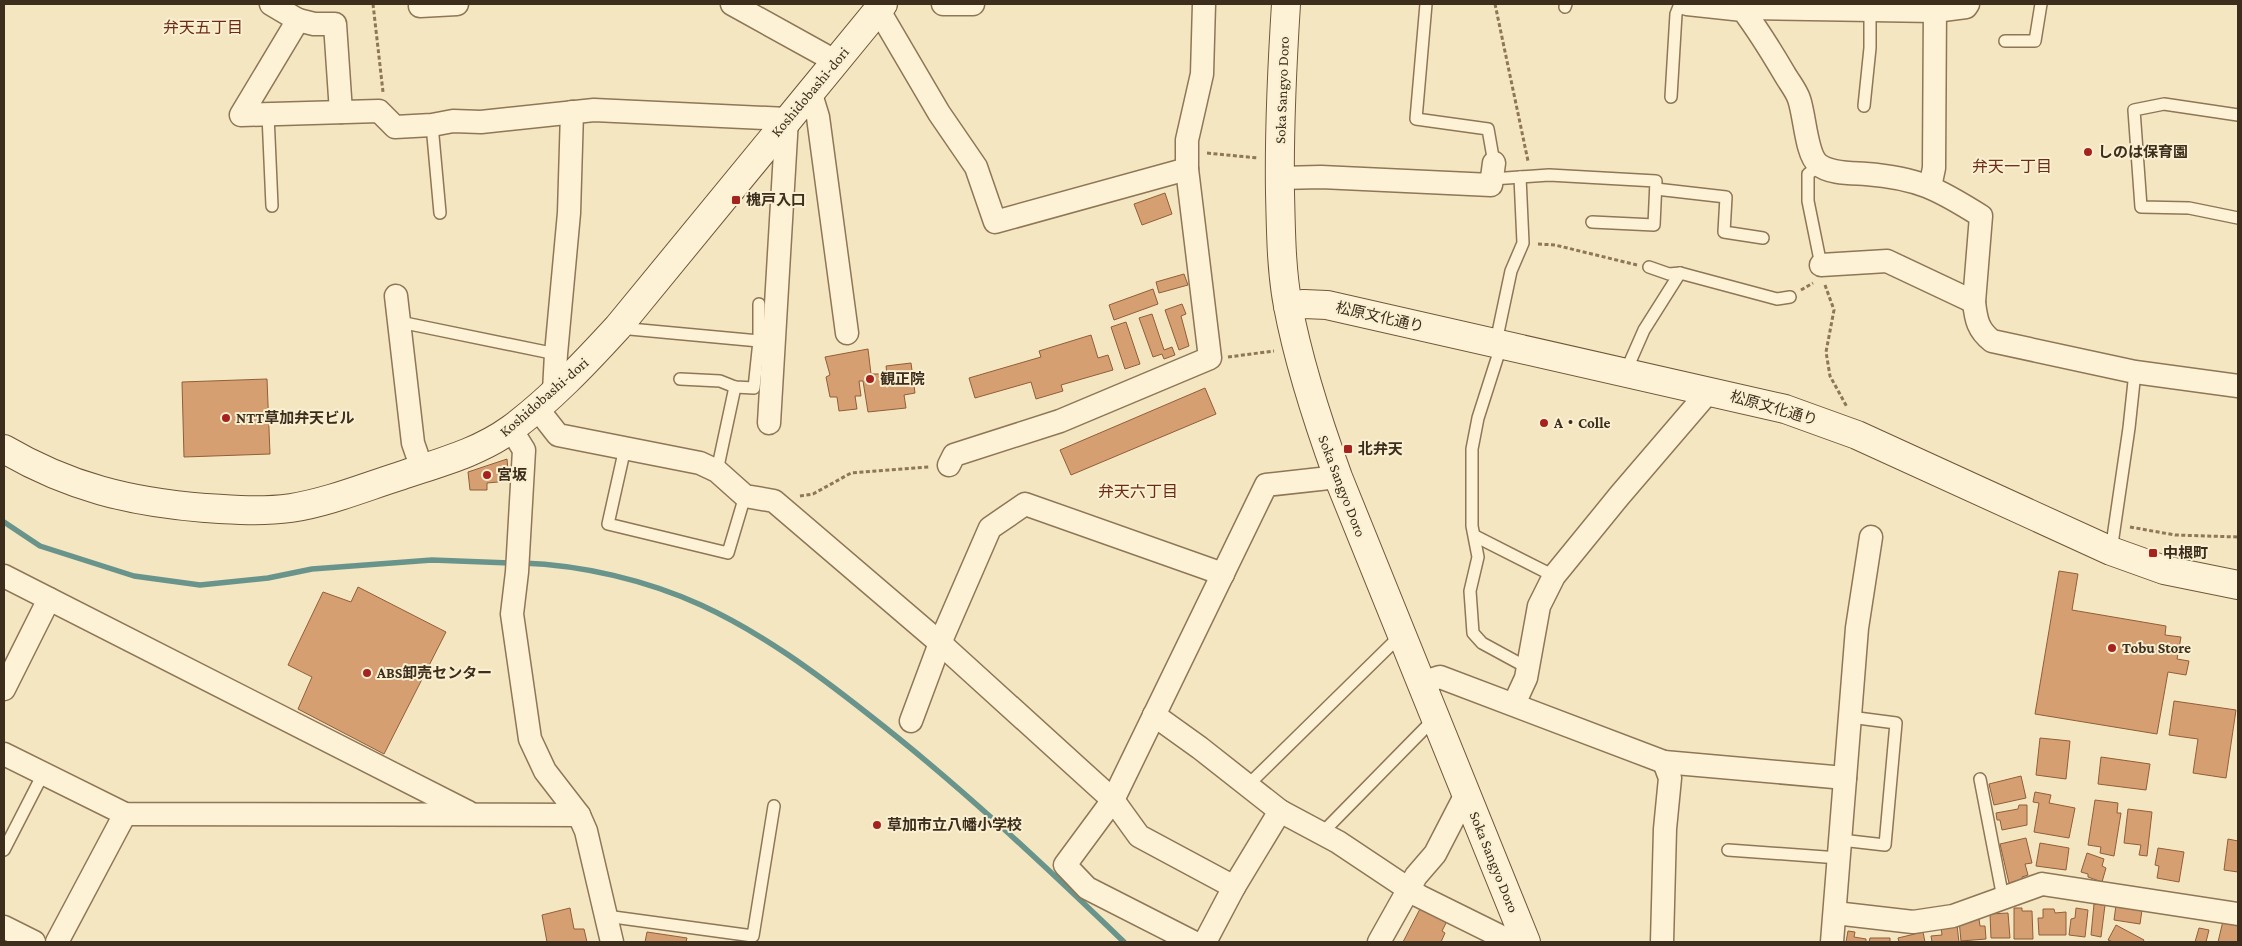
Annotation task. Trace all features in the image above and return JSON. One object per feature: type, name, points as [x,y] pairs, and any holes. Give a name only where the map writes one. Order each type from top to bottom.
[{"type":"street","points":[[420,6],[458,4]]},
{"type":"street","points":[[732,4],[835,61]]},
{"type":"street","points":[[943,4],[973,4]]},
{"type":"street","points":[[949,465],[954,455],[1060,421],[1210,358],[1187,160],[1187,140],[1202,74],[1204,4]]},
{"type":"street","name":"Soka Sangyo Doro","points":[[1286,4],[1279,122],[1280,226],[1288,306],[1318,424],[1338,478],[1526,942]]},
{"type":"street","points":[[1687,4],[1743,10],[1750,8],[1966,7],[1968,4]]},
{"type":"street","points":[[880,6],[939,113],[976,167],[995,222],[1187,160]]},
{"type":"street","name":"Koshidobashi-dori","points":[[4,449],[64,478],[97,491],[137,500],[250,512],[292,508],[336,497],[455,458],[485,445],[511,429],[585,363],[618,328],[880,6]]},
{"type":"street","points":[[1930,186],[1934,168],[1935,7]]},
{"type":"street","points":[[341,112],[335,24],[314,24],[287,10],[240,115],[268,115],[341,112],[379,110],[395,126],[432,125],[454,121],[480,122],[594,110],[787,119],[769,423]]},
{"type":"street","points":[[1743,10],[1799,97],[1810,149],[1819,166],[1837,172],[1897,176],[1930,186],[1982,216],[1974,302],[1982,333],[1992,341],[2135,372],[2238,386]]},
{"type":"street","points":[[810,91],[818,117],[847,333]]},
{"type":"street","points":[[572,112],[570,213],[556,354],[545,399],[558,435],[700,463],[716,471],[746,496],[774,501],[940,643],[1113,800],[1139,836],[1234,887]]},
{"type":"street","points":[[1280,178],[1322,177],[1491,185],[1493,171]]},
{"type":"street","points":[[1822,271],[1887,261],[1974,302]]},
{"type":"street","points":[[396,296],[413,443],[422,469]]},
{"type":"street","name":"松原文化通り","points":[[1288,306],[1327,304],[1710,390],[1785,409],[1857,435],[2111,551],[2164,570],[2238,586]]},
{"type":"street","points":[[1514,704],[1526,678],[1539,606],[1554,576],[1620,494],[1710,390]]},
{"type":"street","points":[[511,429],[524,450],[517,572],[512,614],[530,740],[545,771],[579,815],[586,831],[612,942]]},
{"type":"street","points":[[1193,942],[1087,888],[1065,865],[1113,800],[1266,485],[1338,478]]},
{"type":"street","points":[[912,721],[940,643],[990,528],[1025,504],[1223,574]]},
{"type":"street","points":[[1832,942],[1857,628],[1871,537]]},
{"type":"street","points":[[4,576],[471,814]]},
{"type":"street","points":[[4,689],[49,599]]},
{"type":"street","points":[[1421,683],[1440,677],[1664,762],[1845,778]]},
{"type":"street","points":[[1154,715],[1200,748],[1280,811],[1338,842],[1409,889],[1512,942]]},
{"type":"street","points":[[4,754],[125,814],[579,815]]},
{"type":"street","points":[[1662,942],[1664,829],[1670,778],[1664,762]]},
{"type":"street","points":[[1379,942],[1416,876],[1435,854],[1466,794]]},
{"type":"street","points":[[1205,942],[1234,887],[1280,811]]},
{"type":"street","points":[[57,942],[125,814]]},
{"type":"street","points":[[1835,913],[1913,922],[1953,916],[2042,884],[2238,914]]},
{"type":"street","points":[[4,927],[34,942]]},
{"type":"lane","points":[[1426,4],[1416,119],[1488,129],[1493,171],[1525,176],[1549,175],[1656,181],[1654,225],[1592,222]]},
{"type":"lane","points":[[1671,97],[1676,14],[1680,4]]},
{"type":"lane","points":[[2005,41],[2035,42],[2041,4]]},
{"type":"lane","points":[[1864,106],[1870,48],[1866,8]]},
{"type":"lane","points":[[2238,115],[2164,104],[2134,110],[2141,207],[2189,208],[2238,218]]},
{"type":"lane","points":[[268,115],[272,206]]},
{"type":"lane","points":[[432,125],[440,213]]},
{"type":"lane","points":[[1819,166],[1808,174],[1808,202],[1822,271]]},
{"type":"lane","points":[[1525,176],[1523,244],[1511,272],[1499,343],[1472,449],[1472,526],[1478,557],[1470,591],[1474,634],[1482,642],[1528,668]]},
{"type":"lane","points":[[1656,188],[1726,197],[1724,232],[1763,238]]},
{"type":"lane","points":[[1649,267],[1669,274],[1680,273],[1777,299],[1790,297]]},
{"type":"lane","points":[[1626,371],[1644,330],[1680,273]]},
{"type":"lane","points":[[680,378],[720,381],[735,387],[754,388],[759,341],[759,304]]},
{"type":"lane","points":[[400,322],[556,354]]},
{"type":"lane","points":[[618,328],[759,341]]},
{"type":"lane","points":[[2111,551],[2130,428],[2135,372]]},
{"type":"lane","points":[[716,471],[735,387]]},
{"type":"lane","points":[[625,448],[608,524],[728,553],[746,496]]},
{"type":"lane","points":[[1475,536],[1554,576]]},
{"type":"lane","points":[[1247,786],[1401,634]]},
{"type":"lane","points":[[1728,850],[1840,849],[1885,845],[1896,722],[1850,717]]},
{"type":"lane","points":[[1321,834],[1435,718]]},
{"type":"lane","points":[[4,850],[43,774]]},
{"type":"lane","points":[[1980,779],[2003,898]]},
{"type":"lane","points":[[606,916],[753,936],[774,806]]},
{"type":"path","points":[[373,4],[387,120]]},
{"type":"path","points":[[1495,4],[1525,176]]},
{"type":"path","points":[[1187,160],[1258,158]]},
{"type":"path","points":[[1523,244],[1555,245],[1649,267]]},
{"type":"path","points":[[1790,297],[1822,271],[1834,310],[1826,352],[1830,376],[1851,414],[1857,435]]},
{"type":"path","points":[[1210,358],[1242,357],[1280,350]]},
{"type":"path","points":[[774,501],[813,494],[851,474],[949,465]]},
{"type":"path","points":[[2115,524],[2174,535],[2238,537]]},
{"type":"building","points":[[1165,193],[1172,214],[1142,225],[1134,204]]},
{"type":"building","points":[[1184,274],[1188,285],[1159,293],[1156,282]]},
{"type":"building","points":[[1153,289],[1158,304],[1114,320],[1109,305]]},
{"type":"building","points":[[1182,304],[1186,314],[1181,316],[1189,346],[1179,350],[1165,310]]},
{"type":"building","points":[[1152,314],[1164,350],[1172,347],[1175,355],[1164,359],[1162,354],[1153,357],[1139,318]]},
{"type":"building","points":[[1126,322],[1140,364],[1125,369],[1111,327]]},
{"type":"building","points":[[1091,335],[1098,358],[1108,355],[1113,370],[1061,385],[1063,391],[1036,399],[1031,382],[975,398],[969,378],[1041,357],[1039,351]]},
{"type":"building","name":"観正院","points":[[868,349],[871,374],[887,374],[886,366],[911,363],[915,393],[904,395],[906,408],[868,412],[863,381],[859,381],[861,396],[855,396],[857,409],[839,411],[837,397],[830,397],[826,377],[830,375],[825,357]]},
{"type":"building","name":"NTT草加弁天ビル","points":[[267,379],[270,454],[184,457],[182,382]]},
{"type":"building","points":[[1205,388],[1216,414],[1071,475],[1060,450]]},
{"type":"building","points":[[507,459],[509,481],[487,483],[487,490],[470,490],[468,472]]},
{"type":"building","name":"Tobu Store","points":[[2059,571],[2078,574],[2072,610],[2166,626],[2165,635],[2181,637],[2177,659],[2189,661],[2186,675],[2168,672],[2157,734],[2035,714]]},
{"type":"building","points":[[358,587],[446,632],[384,754],[298,709],[312,677],[288,665],[323,592],[351,602]]},
{"type":"building","points":[[2174,701],[2236,710],[2226,778],[2193,773],[2198,739],[2169,735]]},
{"type":"building","points":[[2040,738],[2070,741],[2066,779],[2036,775]]},
{"type":"building","points":[[2101,757],[2150,764],[2146,790],[2098,784]]},
{"type":"building","points":[[2021,776],[2026,798],[1994,805],[1989,784]]},
{"type":"building","points":[[2035,792],[2051,795],[2049,803],[2075,808],[2069,838],[2034,832],[2039,803],[2033,802]]},
{"type":"building","points":[[2095,800],[2118,803],[2117,813],[2121,813],[2114,856],[2100,853],[2101,847],[2088,845]]},
{"type":"building","points":[[2019,805],[2027,805],[2027,825],[2002,830],[1996,813],[2018,809]]},
{"type":"building","points":[[2128,809],[2152,812],[2147,856],[2139,855],[2141,845],[2124,843]]},
{"type":"building","points":[[2026,838],[2032,863],[2025,864],[2028,875],[2022,877],[2023,880],[2009,883],[2000,844]]},
{"type":"building","points":[[2228,839],[2238,841],[2238,872],[2224,870]]},
{"type":"building","points":[[2040,843],[2069,848],[2066,870],[2036,866]]},
{"type":"building","points":[[2158,848],[2184,852],[2179,882],[2157,878],[2159,866],[2155,865]]},
{"type":"building","points":[[2087,853],[2104,859],[2102,866],[2106,868],[2102,882],[2088,877],[2088,874],[2081,872]]},
{"type":"building","points":[[2094,904],[2105,905],[2101,937],[2091,935]]},
{"type":"building","points":[[2116,905],[2142,910],[2140,924],[2114,920]]},
{"type":"building","points":[[1421,907],[1447,921],[1442,931],[1445,933],[1441,942],[1403,942]]},
{"type":"building","points":[[570,908],[574,929],[584,929],[587,942],[547,942],[542,915]]},
{"type":"building","points":[[2014,908],[2022,908],[2022,911],[2032,911],[2033,939],[2014,939]]},
{"type":"building","points":[[2076,908],[2088,910],[2085,937],[2069,935],[2071,919],[2075,918]]},
{"type":"building","points":[[2043,909],[2054,909],[2055,913],[2066,912],[2066,935],[2039,935],[2038,918],[2043,918]]},
{"type":"building","points":[[2008,913],[2010,938],[1991,938],[1990,914]]},
{"type":"building","points":[[1979,919],[1980,926],[1985,926],[1986,939],[1961,941],[1959,920]]},
{"type":"building","points":[[2223,921],[2238,925],[2238,942],[2218,942]]},
{"type":"building","points":[[1957,925],[1959,942],[1932,942],[1931,936],[1942,935],[1941,927]]},
{"type":"building","points":[[2116,925],[2144,940],[2143,942],[2113,942],[2108,940]]},
{"type":"building","points":[[2199,928],[2209,930],[2206,942],[2195,942]]},
{"type":"building","points":[[1848,931],[1855,932],[1854,937],[1866,939],[1866,942],[1846,942]]},
{"type":"building","points":[[647,932],[687,938],[686,942],[645,942]]},
{"type":"building","points":[[1923,932],[1925,942],[1899,942],[1898,938]]},
{"type":"building","points":[[1870,938],[1890,938],[1890,942],[1869,942]]},
{"type":"waterway","points":[[4,522],[40,546],[134,576],[200,585],[268,578],[312,569],[432,560],[513,563]]},
{"type":"waterway","points":[[522,563],[568,567],[613,575],[658,588],[724,616],[767,641],[829,684],[934,768],[1030,853],[1124,942]]},
{"type":"place","name":"しのは保育園","points":[[2088,152]]},
{"type":"place","name":"槐戸入口","points":[[736,200]]},
{"type":"place","name":"観正院","points":[[870,379]]},
{"type":"place","name":"NTT草加弁天ビル","points":[[226,418]]},
{"type":"place","name":"A・Colle","points":[[1544,423]]},
{"type":"place","name":"北弁天","points":[[1348,449]]},
{"type":"place","name":"宮坂","points":[[487,475]]},
{"type":"place","name":"中根町","points":[[2153,553]]},
{"type":"place","name":"Tobu Store","points":[[2112,648]]},
{"type":"place","name":"ABS卸売センター","points":[[367,673]]},
{"type":"place","name":"草加市立八幡小学校","points":[[877,825]]},
{"type":"district","name":"弁天五丁目","points":[[203,27]]},
{"type":"district","name":"弁天一丁目","points":[[2012,166]]},
{"type":"district","name":"弁天六丁目","points":[[1138,491]]}]
